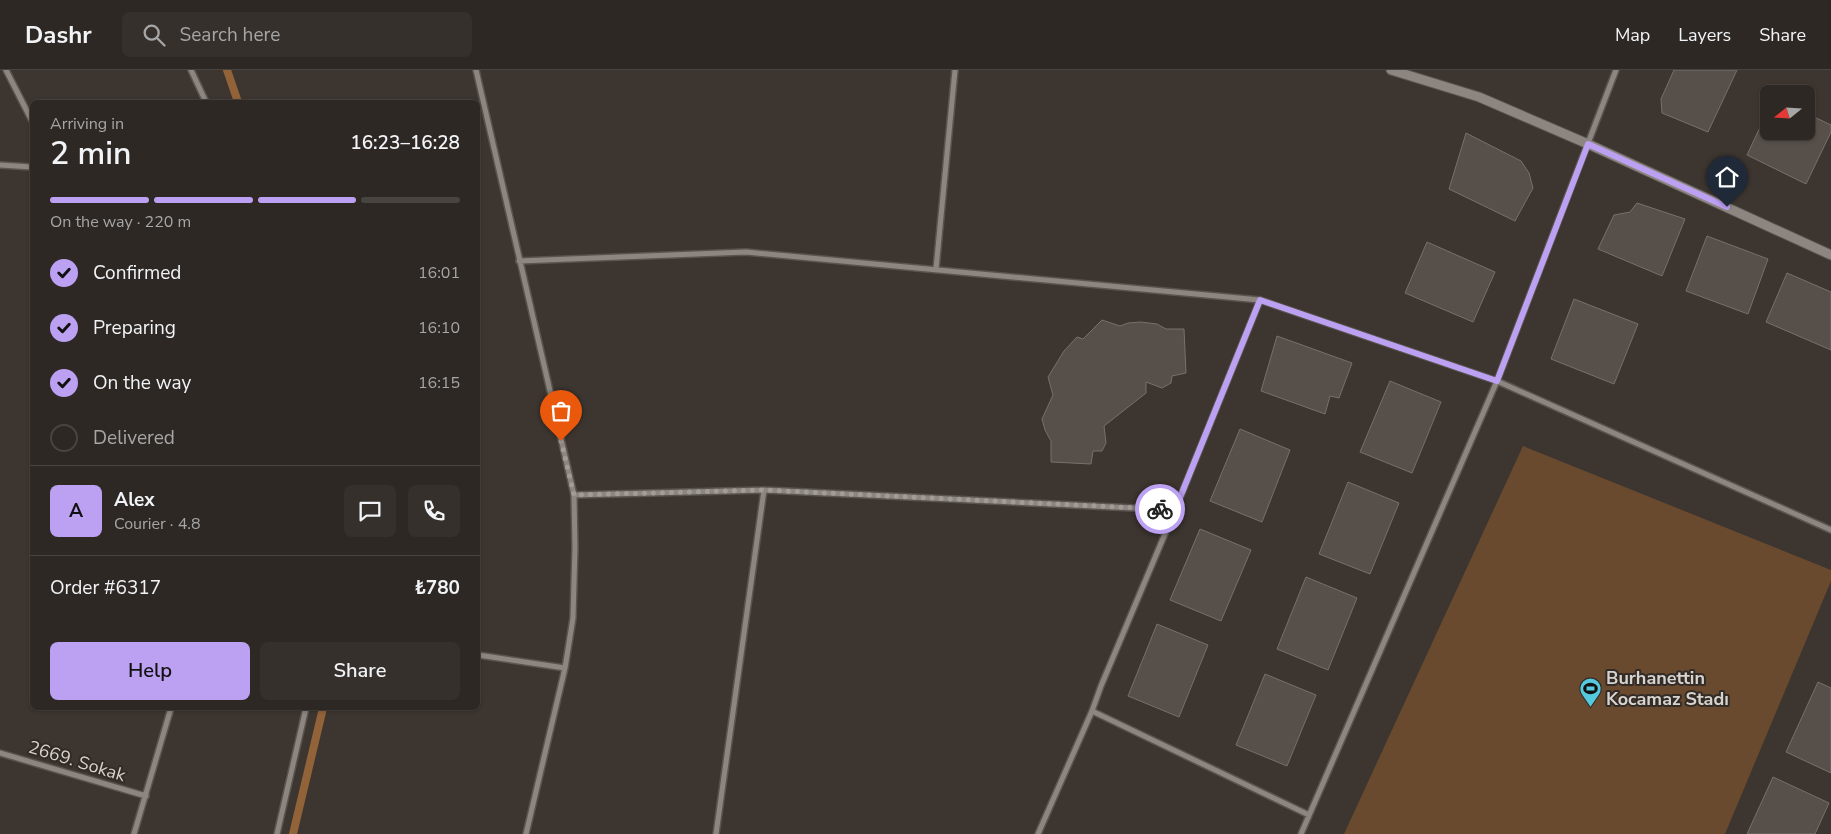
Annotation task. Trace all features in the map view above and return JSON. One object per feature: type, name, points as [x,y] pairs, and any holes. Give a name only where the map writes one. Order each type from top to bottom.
[{"type":"street","points":[[6,70],[30,117]]},
{"type":"street","points":[[191,70],[205,100]]},
{"type":"street","points":[[476,70],[574,495],[573,618],[565,668],[526,834]]},
{"type":"street","points":[[936,269],[955,70]]},
{"type":"street","points":[[1391,70],[1479,97],[1588,144],[1831,255]]},
{"type":"street","points":[[1301,834],[1497,381],[1616,70]]},
{"type":"street","points":[[0,165],[30,167]]},
{"type":"street","points":[[519,261],[746,252],[936,269],[942,272],[1260,300],[1497,381],[1831,530]]},
{"type":"street","points":[[1038,834],[1092,711],[1260,300]]},
{"type":"street","points":[[574,495],[764,490],[1175,510]]},
{"type":"street","points":[[716,834],[764,490]]},
{"type":"street","points":[[480,655],[565,668]]},
{"type":"street","points":[[134,834],[170,710]]},
{"type":"street","points":[[277,834],[306,710]]},
{"type":"street","points":[[1092,711],[1309,815]]},
{"type":"street","name":"2669. Sokak","points":[[0,753],[146,796]]},
{"type":"shaded area","name":"Burhanettin Kocamaz Stadı","points":[[1523,446],[1831,570],[1831,581],[1725,834],[1344,834]]},
{"type":"building","points":[[1674,70],[1737,70],[1708,132],[1662,113],[1661,99]]},
{"type":"building","points":[[1815,117],[1831,125],[1831,132],[1806,184],[1747,155],[1760,127],[1760,140],[1815,140]]},
{"type":"building","points":[[1466,133],[1521,161],[1529,173],[1533,188],[1515,221],[1449,189]]},
{"type":"building","points":[[1637,203],[1685,219],[1662,276],[1598,249],[1614,215],[1630,212]]},
{"type":"building","points":[[1707,236],[1768,259],[1748,314],[1686,291]]},
{"type":"building","points":[[1427,242],[1495,272],[1473,322],[1405,293]]},
{"type":"building","points":[[1787,273],[1831,292],[1831,350],[1766,322]]},
{"type":"building","points":[[1574,299],[1638,324],[1614,384],[1551,359]]},
{"type":"building","points":[[1102,320],[1120,326],[1141,322],[1157,324],[1166,329],[1184,329],[1186,373],[1172,376],[1171,383],[1162,388],[1146,382],[1146,393],[1104,426],[1106,443],[1102,451],[1093,451],[1091,464],[1051,462],[1051,441],[1042,419],[1053,395],[1048,377],[1064,351],[1077,337],[1083,339]]},
{"type":"building","points":[[1277,336],[1352,363],[1339,398],[1330,396],[1325,414],[1261,391]]},
{"type":"building","points":[[1390,381],[1441,402],[1412,473],[1360,452]]},
{"type":"building","points":[[1240,429],[1290,450],[1262,522],[1210,501]]},
{"type":"building","points":[[1348,482],[1399,503],[1370,574],[1319,554]]},
{"type":"building","points":[[1200,529],[1251,550],[1221,621],[1170,600]]},
{"type":"building","points":[[1306,577],[1357,598],[1328,670],[1277,649]]},
{"type":"building","points":[[1157,624],[1208,645],[1179,717],[1128,696]]},
{"type":"building","points":[[1265,674],[1316,695],[1287,766],[1236,745]]},
{"type":"building","points":[[1818,682],[1831,688],[1831,773],[1786,752]]},
{"type":"building","points":[[1773,777],[1829,803],[1815,834],[1747,834]]},
{"type":"waterway","points":[[227,70],[237,100]]},
{"type":"waterway","points":[[293,834],[323,710]]},
{"type":"way so far","points":[[561,441],[574,495],[764,490],[1160,509]]},
{"type":"place","name":"Burhanettin Kocamaz Stadı","points":[[1590,707]]},
{"type":"route","points":[[1160,509],[1175,510],[1260,300],[1497,381],[1588,144],[1727,207]]}]
